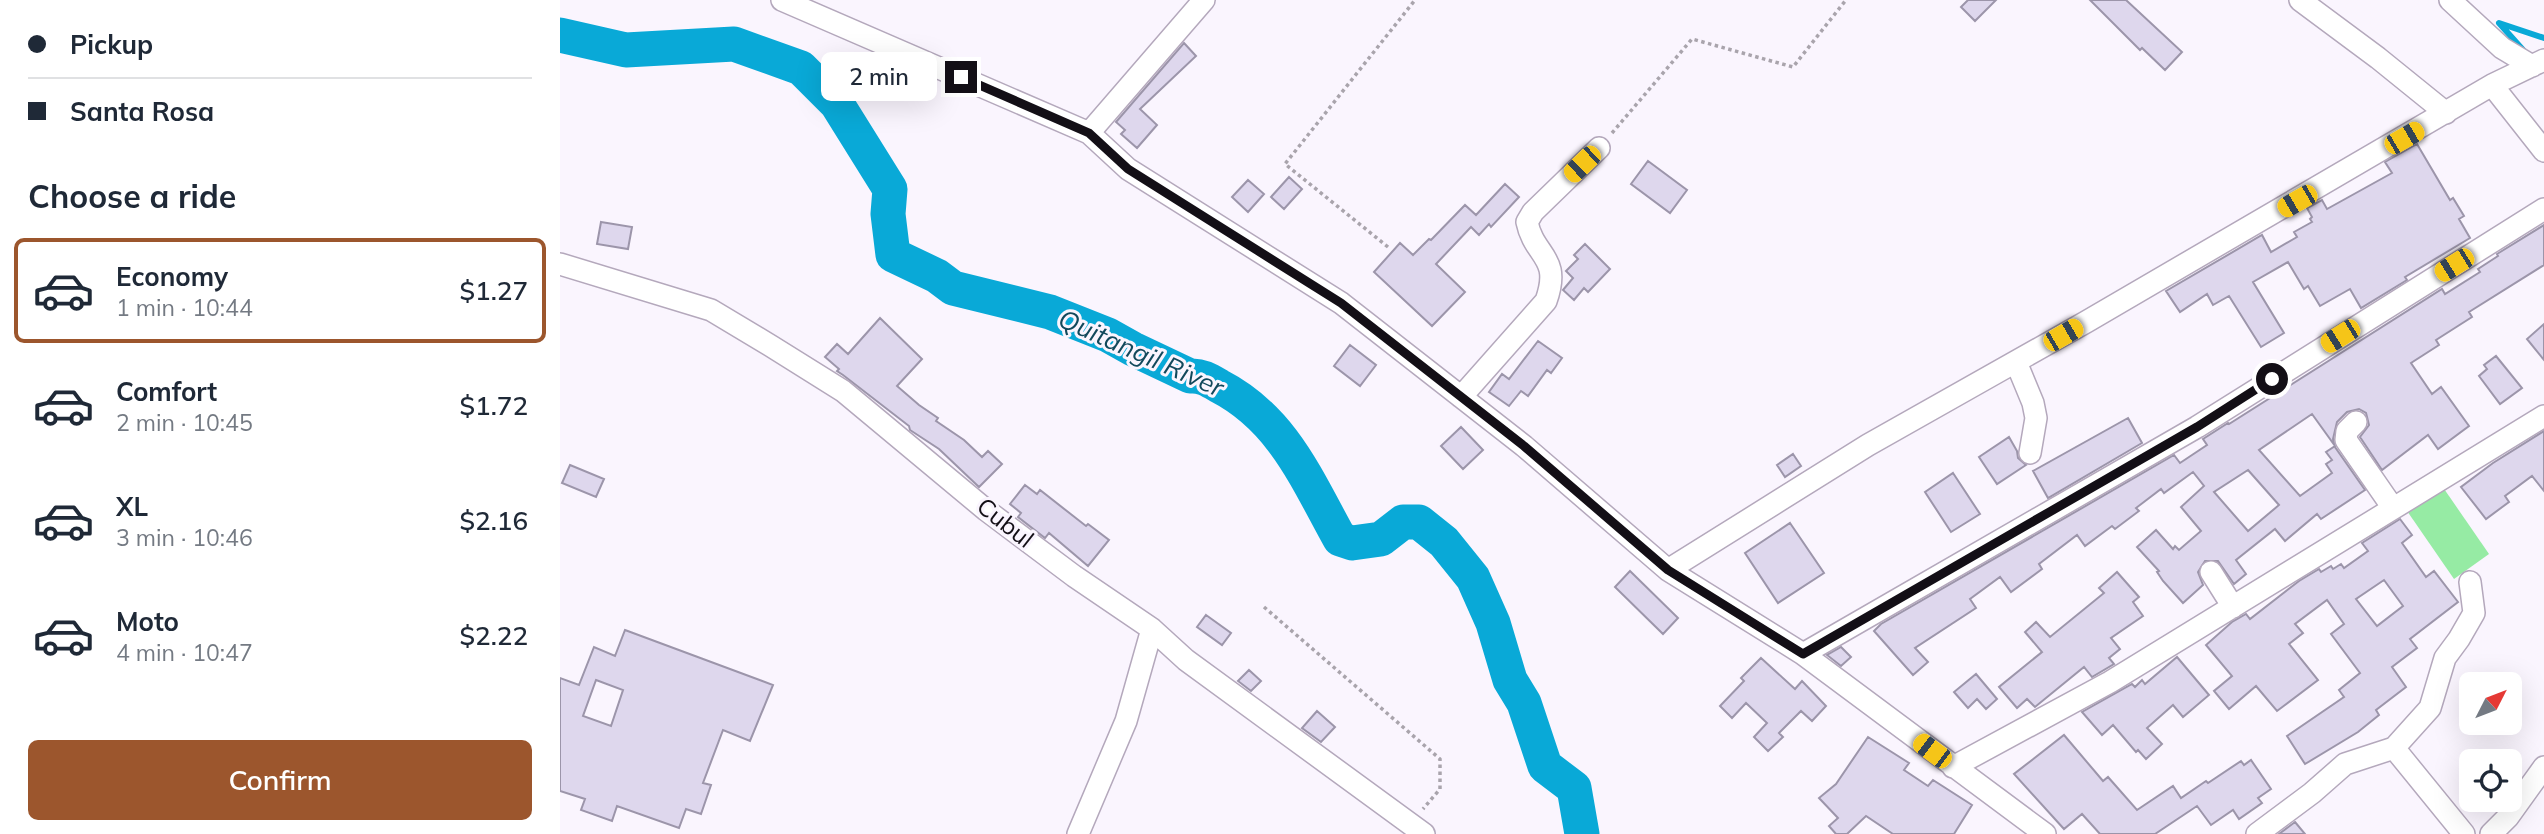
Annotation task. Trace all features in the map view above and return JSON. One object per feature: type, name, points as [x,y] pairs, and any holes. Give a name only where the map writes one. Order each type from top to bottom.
[{"type":"street","points":[[782,0],[1089,133],[1128,169],[1341,303],[1524,446],[1668,570],[1803,654],[2045,834]]},
{"type":"street","points":[[1089,133],[1204,0]]},
{"type":"street","points":[[2300,0],[2446,113]]},
{"type":"street","points":[[2451,0],[2467,18],[2502,48],[2538,63]]},
{"type":"street","points":[[1668,570],[1868,445],[2492,85],[2538,63]]},
{"type":"street","points":[[2492,85],[2544,151]]},
{"type":"street","points":[[1461,397],[1546,301],[1550,289],[1551,265],[1529,232],[1527,222],[1533,212],[1599,148]]},
{"type":"street","points":[[1803,654],[2197,427],[2544,209]]},
{"type":"street","name":"Cubul","points":[[560,264],[710,310],[843,391],[986,510],[1074,576],[1152,629],[1186,660],[1418,829]]},
{"type":"street","points":[[2016,362],[2033,403],[2036,418],[2030,453]]},
{"type":"street","points":[[1953,767],[2110,682],[2544,416]]},
{"type":"street","points":[[2356,422],[2347,431],[2346,440],[2393,508]]},
{"type":"street","points":[[2211,572],[2233,607]]},
{"type":"street","points":[[2257,834],[2312,793],[2345,764],[2394,748],[2430,708],[2445,658],[2474,613],[2470,582]]},
{"type":"street","points":[[1078,834],[1126,721],[1152,629]]},
{"type":"street","points":[[2394,748],[2464,834]]},
{"type":"street","points":[[2491,834],[2508,817],[2544,767]]},
{"type":"path","points":[[1388,247],[1285,164],[1415,0]]},
{"type":"path","points":[[1599,148],[1692,39],[1793,67],[1846,0]]},
{"type":"path","points":[[1264,607],[1440,759],[1440,789],[1418,829]]},
{"type":"green space","points":[[2440,483],[2489,554],[2454,579],[2405,508]]},
{"type":"building","points":[[1968,0],[1996,0],[1975,21],[1961,7]]},
{"type":"building","points":[[2090,0],[2126,0],[2182,52],[2165,70],[2142,48],[2140,50]]},
{"type":"building","points":[[1184,43],[1196,56],[1140,109],[1157,125],[1137,148],[1121,134],[1125,130],[1116,122]]},
{"type":"building","points":[[2417,144],[2450,200],[2453,198],[2464,216],[2459,219],[2470,238],[2405,277],[2407,280],[2361,308],[2350,289],[2320,306],[2308,286],[2304,289],[2288,262],[2253,282],[2284,333],[2261,347],[2229,296],[2213,305],[2207,294],[2180,312],[2166,291],[2262,235],[2271,252],[2297,237],[2294,232],[2312,222],[2307,208],[2322,200],[2327,209],[2392,173],[2385,162]]},
{"type":"building","points":[[1648,161],[1687,190],[1670,213],[1631,184]]},
{"type":"building","points":[[1289,177],[1302,189],[1284,209],[1271,197]]},
{"type":"building","points":[[1248,180],[1264,194],[1248,212],[1232,197]]},
{"type":"building","points":[[1505,184],[1519,197],[1491,227],[1489,224],[1479,235],[1471,227],[1436,264],[1465,292],[1432,326],[1374,272],[1400,243],[1413,255],[1465,205],[1476,215]]},
{"type":"building","points":[[601,222],[632,227],[628,249],[597,244]]},
{"type":"building","points":[[2544,225],[2544,265],[2469,312],[2472,317],[2436,340],[2439,345],[2411,363],[2432,394],[2441,387],[2469,426],[2438,449],[2428,435],[2382,470],[2360,437],[2369,425],[2366,413],[2359,409],[2347,412],[2337,422],[2333,439],[2335,445],[2312,414],[2259,450],[2300,496],[2332,473],[2326,464],[2332,460],[2326,452],[2335,446],[2365,490],[2321,519],[2317,514],[2285,541],[2275,529],[2236,560],[2246,574],[2234,584],[2218,561],[2205,561],[2198,572],[2203,585],[2183,603],[2137,547],[2156,530],[2173,549],[2175,546],[2179,550],[2201,531],[2181,507],[2204,486],[2193,472],[2164,493],[2161,489],[2136,508],[2139,511],[2115,529],[2112,526],[2085,546],[2077,535],[2039,564],[2042,569],[2011,592],[2000,577],[1970,599],[1976,608],[1915,648],[1928,662],[1913,675],[1874,631],[1881,624],[2174,455],[2180,463],[2207,445],[2203,439],[2442,289],[2445,294],[2480,272],[2478,269],[2498,256],[2497,254]],"holes":[[[2248,470],[2279,505],[2248,531],[2214,492]]]},
{"type":"building","points":[[1585,244],[1610,269],[1588,292],[1584,288],[1574,300],[1563,290],[1573,278],[1566,271],[1578,259],[1574,255]]},
{"type":"building","points":[[880,318],[922,359],[897,386],[982,457],[988,451],[1002,464],[979,487],[939,449],[910,430],[909,426],[837,371],[839,369],[825,357],[837,344],[848,354]]},
{"type":"building","points":[[2544,324],[2544,360],[2527,339]]},
{"type":"building","points":[[1538,341],[1562,358],[1551,373],[1547,370],[1528,396],[1521,391],[1509,406],[1489,392],[1502,374],[1509,379]]},
{"type":"building","points":[[1350,345],[1376,365],[1360,386],[1334,366]]},
{"type":"building","points":[[2496,356],[2522,388],[2500,404],[2479,376],[2487,369],[2484,365]]},
{"type":"building","points":[[2128,418],[2142,443],[2048,498],[2033,471]]},
{"type":"building","points":[[1461,427],[1483,450],[1463,469],[1441,446]]},
{"type":"building","points":[[2544,431],[2544,491],[2532,476],[2505,496],[2509,502],[2486,519],[2461,487]]},
{"type":"building","points":[[2009,437],[2018,458],[2026,465],[1997,484],[1979,457]]},
{"type":"building","points":[[1793,454],[1801,466],[1785,477],[1777,465]]},
{"type":"building","points":[[570,465],[604,479],[596,497],[562,483]]},
{"type":"building","points":[[1953,473],[1980,514],[1951,532],[1925,492]]},
{"type":"building","points":[[1025,485],[1037,494],[1040,490],[1086,526],[1088,524],[1109,540],[1088,566],[1049,533],[1045,538],[1018,517],[1021,513],[1010,504]]},
{"type":"building","points":[[2400,519],[2412,535],[2402,543],[2426,577],[2434,571],[2458,602],[2410,639],[2417,648],[2392,667],[2406,687],[2376,710],[2379,715],[2358,732],[2305,764],[2287,736],[2344,697],[2339,690],[2360,673],[2331,634],[2344,624],[2327,600],[2295,624],[2303,633],[2289,644],[2318,680],[2277,711],[2256,686],[2229,709],[2214,691],[2232,676],[2206,645],[2232,622],[2246,614],[2250,619],[2319,569],[2321,572],[2341,564],[2344,568],[2368,551],[2362,543]],"holes":[[[2384,580],[2403,606],[2377,626],[2356,599]]]},
{"type":"building","points":[[1790,523],[1824,573],[1778,603],[1745,553]]},
{"type":"building","points":[[1630,571],[1678,618],[1663,634],[1615,587]]},
{"type":"building","points":[[2117,572],[2139,597],[2133,602],[2143,616],[2111,638],[2120,649],[2109,658],[2114,664],[2092,677],[2084,667],[2035,707],[2027,699],[2017,708],[1999,687],[2042,652],[2025,632],[2036,622],[2050,637],[2104,593],[2099,588]]},
{"type":"building","points":[[1206,615],[1231,633],[1222,645],[1197,627]]},
{"type":"building","points":[[625,630],[773,685],[750,741],[723,730],[703,783],[711,785],[701,814],[686,809],[679,828],[617,806],[612,821],[581,810],[585,799],[560,791],[560,678],[579,685],[594,647],[615,656]],"holes":[[[596,680],[623,690],[611,726],[583,716]]]},
{"type":"building","points":[[1841,647],[1851,657],[1841,666],[1827,655]]},
{"type":"building","points":[[2177,657],[2209,695],[2183,717],[2173,705],[2147,728],[2162,744],[2146,759],[2138,750],[2136,752],[2113,725],[2102,735],[2082,712],[2132,684],[2135,687],[2142,680],[2145,684]]},
{"type":"building","points":[[1761,658],[1795,689],[1802,681],[1826,706],[1812,721],[1801,711],[1779,733],[1783,737],[1768,751],[1754,737],[1767,723],[1746,703],[1732,718],[1720,706],[1744,681],[1741,678]]},
{"type":"building","points":[[1249,670],[1261,681],[1251,691],[1238,681]]},
{"type":"building","points":[[1976,674],[1997,699],[1986,709],[1977,699],[1968,708],[1954,692]]},
{"type":"building","points":[[1317,711],[1335,727],[1321,742],[1302,728]]},
{"type":"building","points":[[2064,735],[2103,781],[2108,777],[2137,810],[2173,786],[2181,798],[2241,761],[2244,765],[2251,760],[2271,789],[2258,798],[2262,803],[2239,819],[2233,810],[2211,825],[2197,806],[2155,834],[2100,834],[2082,814],[2064,829],[2014,774]]},
{"type":"building","points":[[1868,737],[1909,763],[1904,770],[1928,786],[1933,780],[1972,805],[1954,834],[1893,834],[1866,816],[1847,834],[1836,834],[1829,826],[1838,818],[1819,798],[1836,784]]},
{"type":"building","points":[[2295,822],[2305,834],[2279,834]]},
{"type":"waterway","points":[[2524,51],[2499,23],[2544,38]]},
{"type":"waterway","name":"Quitangil River","points":[[560,35],[626,50],[734,44],[801,68],[837,104],[890,189],[888,214],[893,255],[937,276],[953,288],[1050,312],[1108,335],[1190,376],[1208,380],[1241,400],[1277,433],[1304,473],[1340,539],[1352,543],[1381,539],[1403,522],[1419,522],[1444,542],[1473,578],[1493,623],[1510,680],[1524,703],[1545,766],[1574,788],[1582,834]]},
{"type":"route","points":[[961,77],[1089,133],[1128,169],[1341,303],[1524,446],[1668,570],[1803,654],[2197,427],[2272,379]]}]
